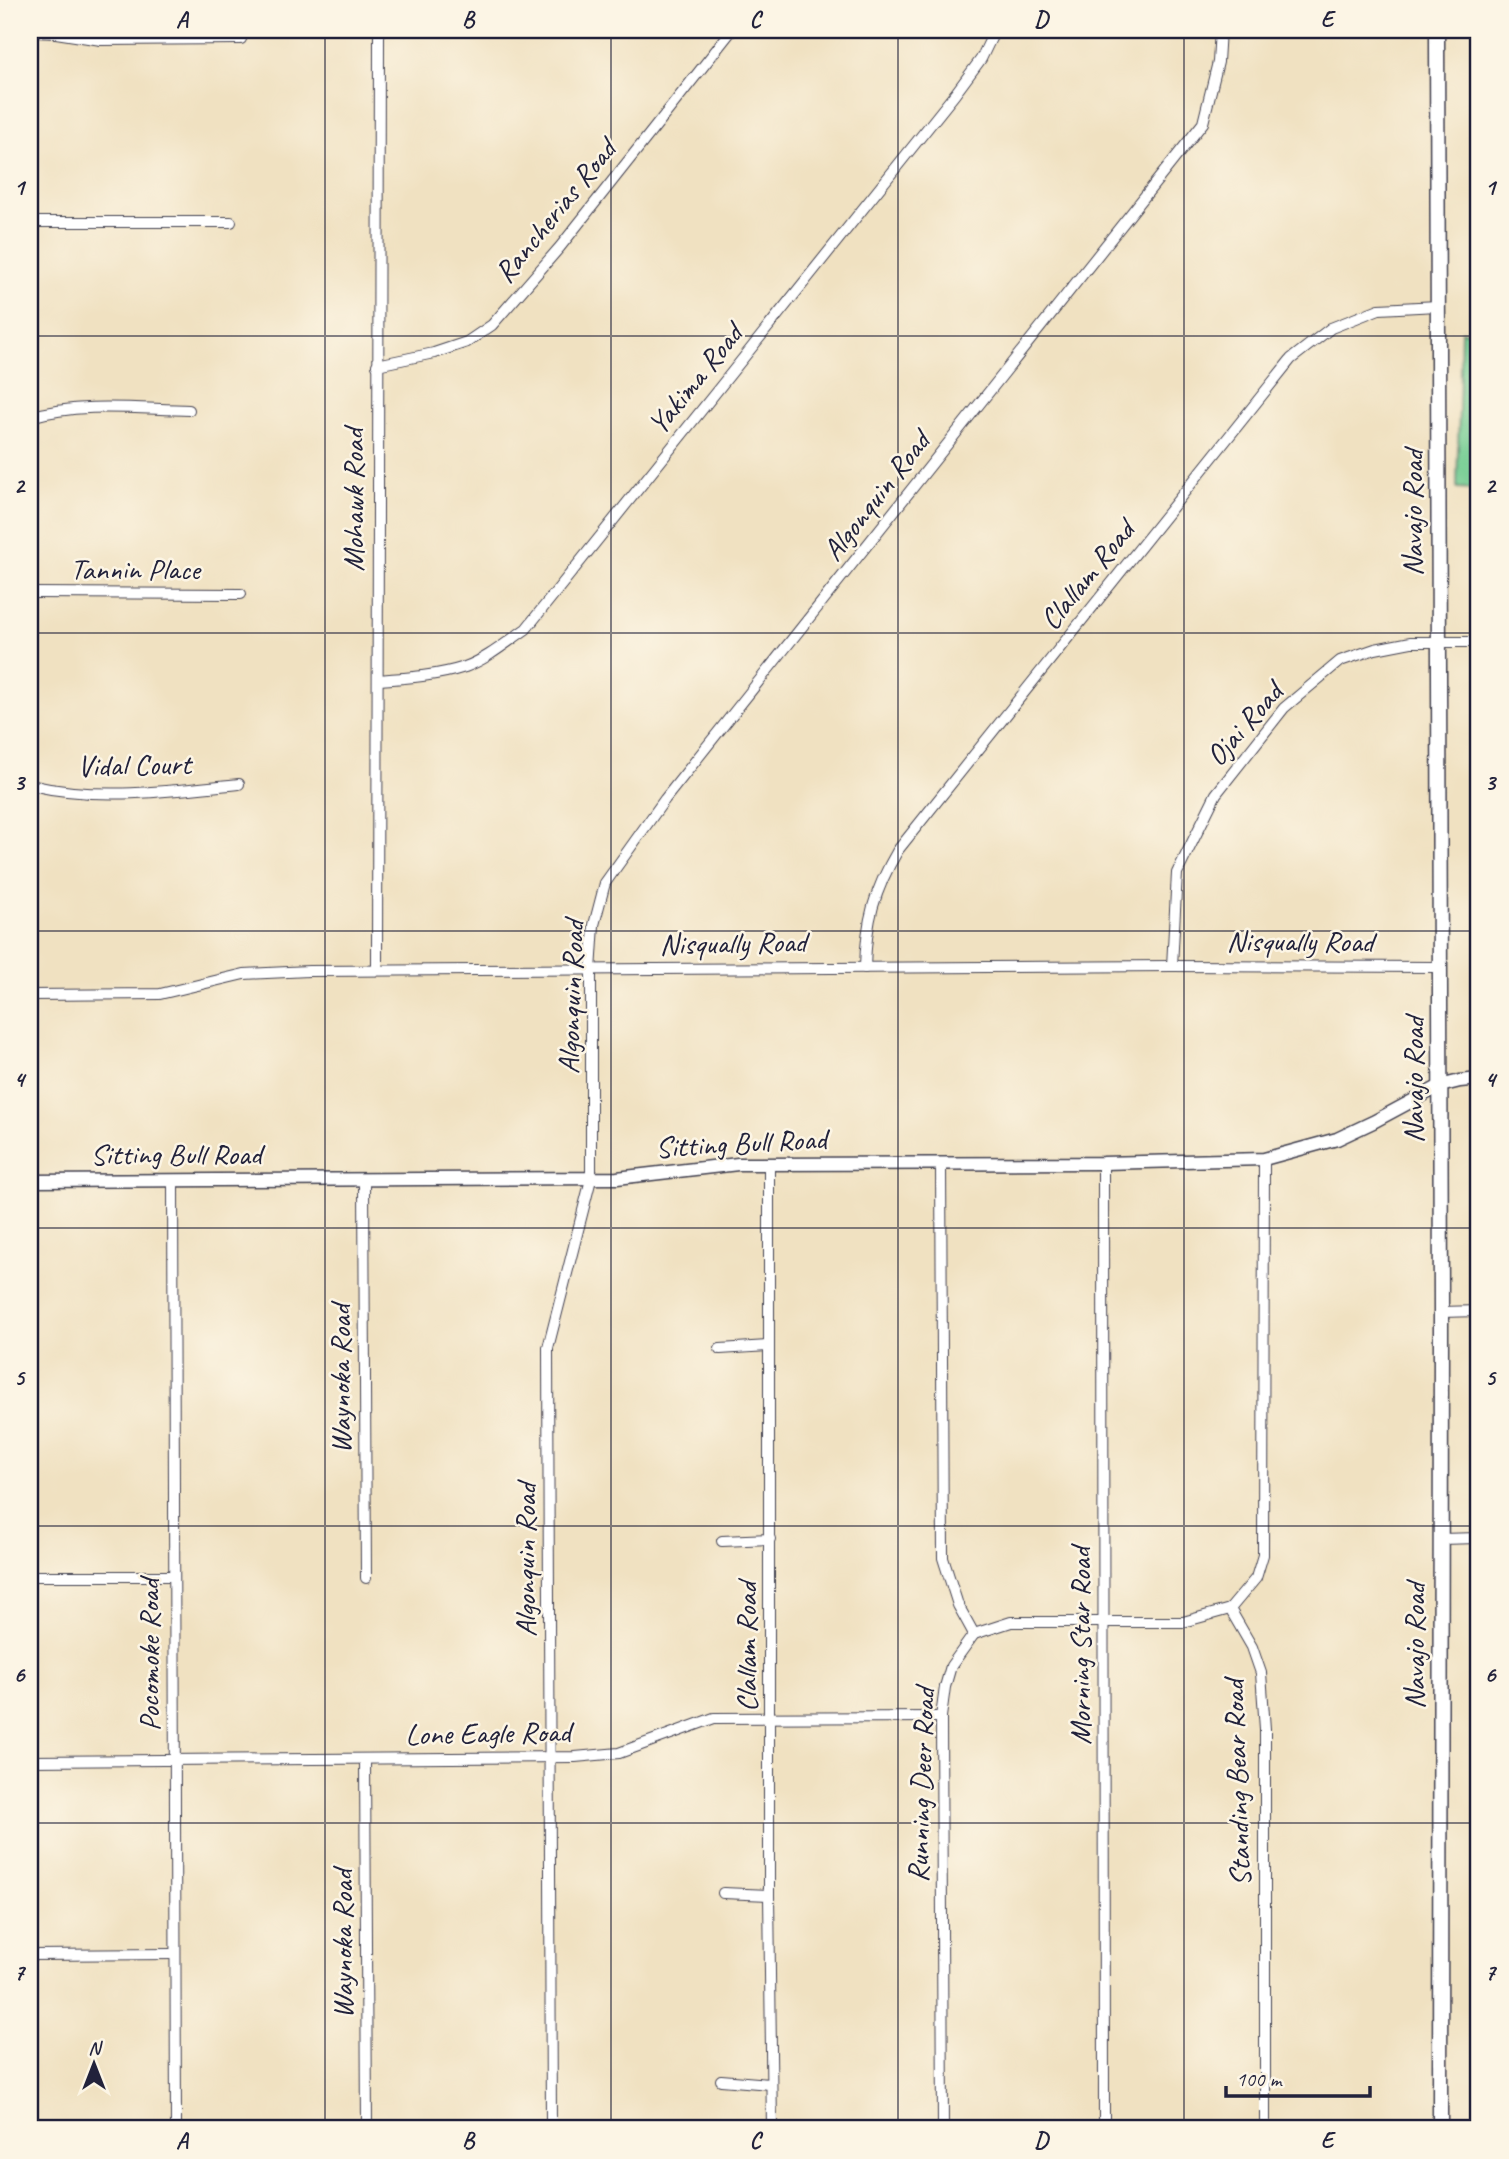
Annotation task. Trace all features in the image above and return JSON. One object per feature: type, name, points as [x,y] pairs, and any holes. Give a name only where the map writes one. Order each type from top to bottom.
[{"type":"main road","name":"Navajo Road","points":[[1437,30],[1441,1312],[1440,2129]]},
{"type":"street","name":"Mohawk Road","points":[[377,970],[379,30]]},
{"type":"street","name":"Rancherias Road","points":[[377,365],[456,346],[492,326],[559,247],[732,30]]},
{"type":"street","name":"Yakima Road","points":[[378,680],[429,675],[467,666],[526,629],[955,94],[981,59],[995,30]]},
{"type":"street","name":"Algonquin Road","points":[[551,2129],[548,1348],[590,1178],[591,971],[594,925],[605,883],[665,799],[1203,123],[1218,62],[1220,30]]},
{"type":"street","points":[[30,32],[101,40],[241,39]]},
{"type":"street","points":[[30,222],[231,222]]},
{"type":"street","name":"Clallam Road","points":[[865,968],[866,939],[872,909],[881,878],[898,850],[1291,359],[1331,328],[1379,309],[1438,306]]},
{"type":"street","points":[[30,417],[89,408],[189,410]]},
{"type":"street","name":"Tannin Place","points":[[30,593],[241,594]]},
{"type":"street","name":"Ojai Road","points":[[1172,966],[1177,873],[1216,793],[1284,708],[1340,661],[1411,642],[1479,642]]},
{"type":"street","name":"Vidal Court","points":[[30,785],[74,792],[140,794],[239,784]]},
{"type":"street","name":"Nisqually Road","points":[[30,995],[160,993],[244,974],[377,970],[1438,967]]},
{"type":"street","points":[[1440,1086],[1460,1080],[1479,1079]]},
{"type":"street","name":"Sitting Bull Road","points":[[30,1181],[617,1178],[715,1166],[769,1164],[1103,1163],[1264,1158],[1337,1139],[1440,1086]]},
{"type":"street","points":[[941,1163],[943,1558],[958,1605],[974,1634],[1011,1622],[1183,1622],[1230,1609],[1256,1578],[1263,1555],[1264,1158]]},
{"type":"street","name":"Morning Star Road","points":[[1103,1163],[1104,2129]]},
{"type":"street","name":"Clallam Road","points":[[769,1164],[769,1895],[772,2129]]},
{"type":"street","name":"Waynoka Road","points":[[364,1180],[366,1578]]},
{"type":"street","name":"Pocomoke Road","points":[[173,1181],[176,2129]]},
{"type":"street","points":[[1441,1312],[1479,1311]]},
{"type":"street","points":[[720,1349],[768,1346]]},
{"type":"street","points":[[1440,1539],[1479,1538]]},
{"type":"street","points":[[722,1541],[770,1539]]},
{"type":"street","points":[[30,1576],[173,1576]]},
{"type":"street","name":"Standing Bear Road","points":[[1230,1609],[1252,1647],[1261,1673],[1265,1729],[1265,2129]]},
{"type":"street","name":"Running Deer Road","points":[[943,2129],[941,1717],[951,1666],[974,1634]]},
{"type":"street","name":"Lone Eagle Road","points":[[30,1761],[550,1757],[619,1753],[714,1718],[941,1717]]},
{"type":"street","name":"Waynoka Road","points":[[365,1759],[367,2129]]},
{"type":"street","points":[[723,1893],[769,1895]]},
{"type":"street","points":[[30,1955],[175,1954]]},
{"type":"street","points":[[722,2080],[770,2084]]},
{"type":"green space","points":[[1461,331],[1479,332],[1479,489],[1457,488]]}]
